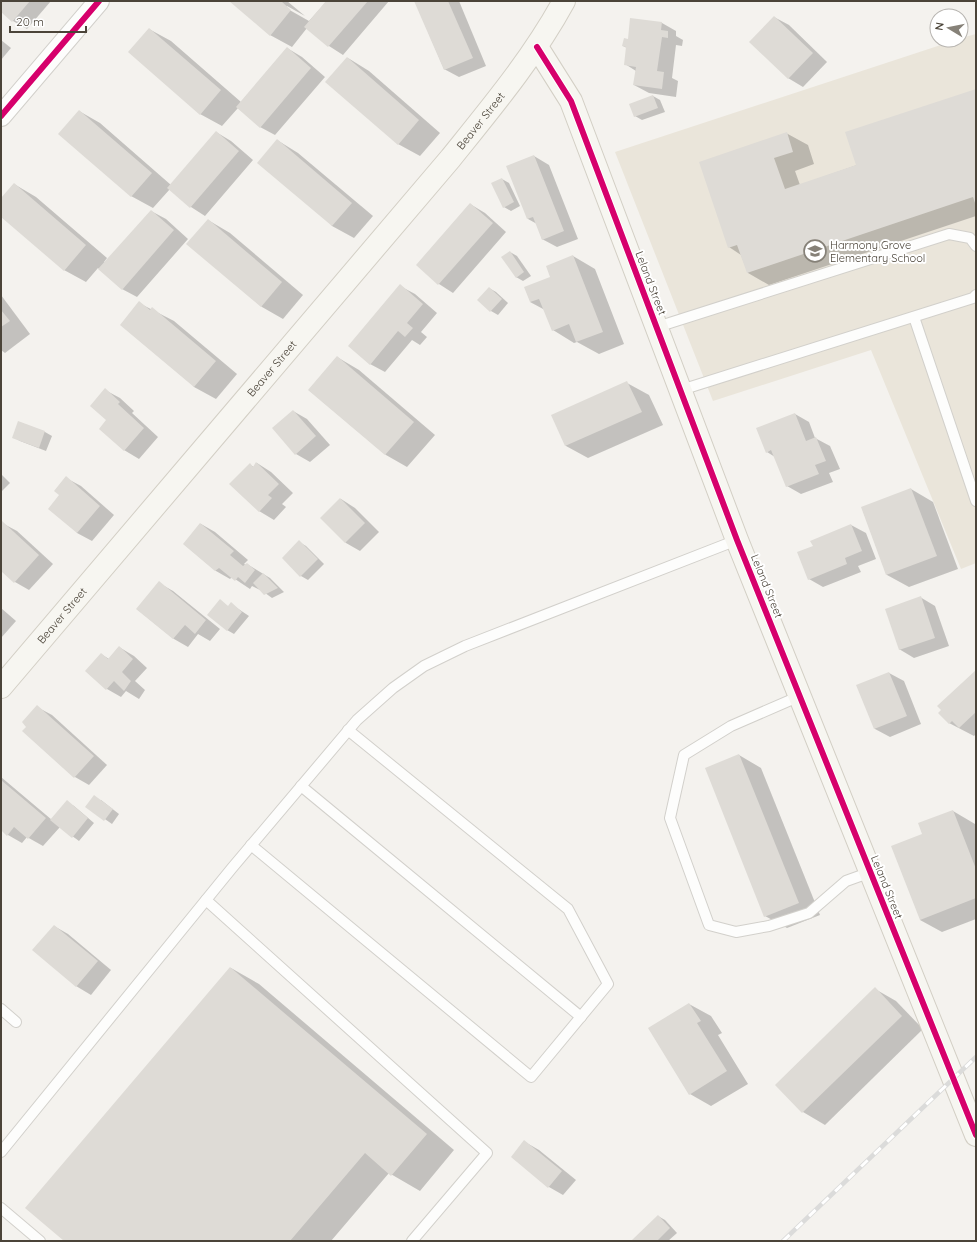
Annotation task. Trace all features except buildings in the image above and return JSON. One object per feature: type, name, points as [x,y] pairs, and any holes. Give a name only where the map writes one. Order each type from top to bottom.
[{"type":"street","points":[[1,116],[99,1]]},
{"type":"street","name":"Beaver Street","points":[[1,687],[410,207],[506,89],[537,47],[564,1]]},
{"type":"street","name":"Leland Street","points":[[537,47],[571,101],[737,540],[976,1135]]},
{"type":"lane","points":[[657,327],[948,234],[970,238],[976,246]]},
{"type":"lane","points":[[680,390],[975,299]]},
{"type":"lane","points":[[914,317],[976,502]]},
{"type":"lane","points":[[1,1152],[251,845],[348,730],[393,688],[424,666],[465,646],[737,540]]},
{"type":"lane","points":[[800,696],[731,726],[684,755],[670,818],[709,925],[736,932],[768,926],[809,913],[846,881],[871,872]]},
{"type":"lane","points":[[251,845],[531,1077],[608,984],[568,909],[348,730]]},
{"type":"lane","points":[[301,786],[581,1017]]},
{"type":"lane","points":[[206,900],[487,1153],[412,1241]]},
{"type":"lane","points":[[1,1009],[16,1022]]},
{"type":"lane","points":[[1,1208],[40,1241]]},
{"type":"shaded area","name":"Harmony Grove Elementary School","points":[[976,34],[976,563],[961,569],[871,350],[713,401],[615,152],[932,48],[969,48],[969,36]]},
{"type":"railway","points":[[783,1241],[976,1057]]},
{"type":"cycle path","points":[[1,116],[99,1]]},
{"type":"cycle path","points":[[537,47],[571,101],[737,540],[976,1135]]},
{"type":"place","name":"Harmony Grove Elementary School","points":[[815,251]]}]
